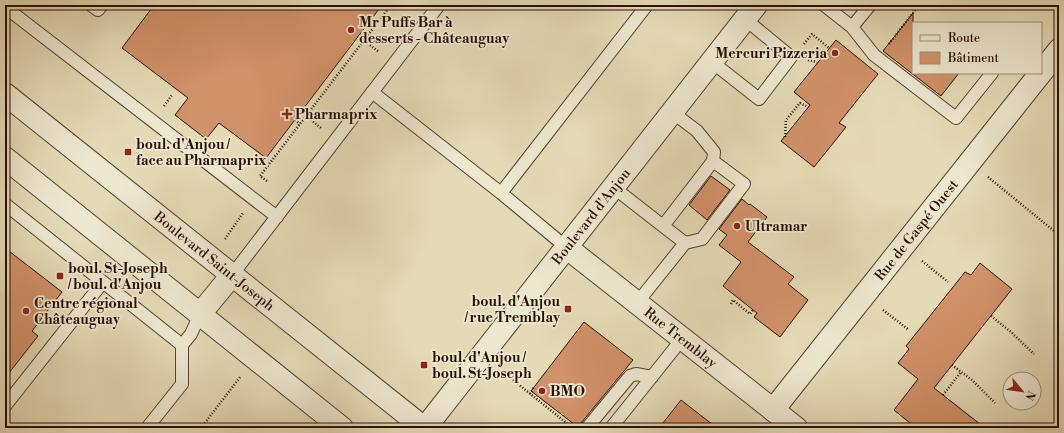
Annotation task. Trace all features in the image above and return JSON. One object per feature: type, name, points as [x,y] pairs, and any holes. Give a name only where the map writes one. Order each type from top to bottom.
[{"type":"street","name":"Boulevard d'Anjou","points":[[425,428],[751,12]]},
{"type":"street","name":"Rue de Gaspé Ouest","points":[[1042,67],[1049,58]]},
{"type":"street","name":"Rue de Gaspé Ouest","points":[[773,410],[1036,74]]},
{"type":"street","name":"Boulevard Saint-Joseph","points":[[5,94],[425,428]]},
{"type":"street","points":[[5,158],[342,428]]},
{"type":"street","name":"Rue Tremblay","points":[[566,247],[796,428]]},
{"type":"street","points":[[200,314],[232,275]]},
{"type":"lane","points":[[91,5],[98,10],[102,5]]},
{"type":"lane","points":[[232,275],[439,5]]},
{"type":"lane","points":[[501,193],[647,5]]},
{"type":"lane","points":[[824,5],[852,27],[874,55],[956,118],[991,74]]},
{"type":"lane","points":[[852,27],[870,5]]},
{"type":"lane","points":[[5,7],[277,216]]},
{"type":"lane","points":[[712,62],[759,99],[791,57],[751,12]]},
{"type":"lane","points":[[372,92],[501,193],[566,247]]},
{"type":"lane","points":[[662,226],[693,193],[713,161],[714,152],[703,137],[672,112]]},
{"type":"lane","points":[[637,303],[685,243],[702,239],[718,212],[744,184],[713,161]]},
{"type":"lane","points":[[613,187],[685,243]]},
{"type":"lane","points":[[5,204],[182,345]]},
{"type":"lane","points":[[5,406],[103,282]]},
{"type":"lane","points":[[147,428],[182,384],[182,345],[191,334],[200,314]]},
{"type":"lane","points":[[611,428],[682,339]]},
{"type":"lane","points":[[587,428],[630,376],[636,374],[652,377]]},
{"type":"path","points":[[267,181],[260,176],[392,5]]},
{"type":"path","points":[[888,45],[919,5]]},
{"type":"path","points":[[807,42],[812,34],[828,48]]},
{"type":"path","points":[[358,36],[364,40]]},
{"type":"path","points":[[785,136],[786,120],[800,103],[808,107]]},
{"type":"path","points":[[295,120],[300,124]]},
{"type":"path","points":[[986,175],[1059,235]]},
{"type":"path","points":[[225,239],[244,212]]},
{"type":"path","points":[[920,259],[948,282]]},
{"type":"path","points":[[731,304],[733,300],[750,314],[753,310]]},
{"type":"path","points":[[881,308],[909,330]]},
{"type":"path","points":[[991,316],[1011,332],[1034,354]]},
{"type":"path","points":[[952,365],[972,380],[995,403]]},
{"type":"path","points":[[943,395],[961,372]]},
{"type":"path","points":[[201,428],[242,375]]},
{"type":"path","points":[[513,380],[573,428]]},
{"type":"path","points":[[530,394],[534,387]]},
{"type":"building","points":[[154,5],[382,5],[266,158],[219,123],[206,139],[175,115],[188,98],[122,48]]},
{"type":"building","points":[[913,13],[912,74],[883,51]]},
{"type":"building","points":[[836,40],[878,74],[839,123],[846,127],[814,167],[781,141],[810,105],[794,92]]},
{"type":"building","points":[[913,74],[958,74],[941,96]]},
{"type":"building","name":"Ultramar","points":[[711,176],[730,190],[707,220],[689,205]]},
{"type":"building","points":[[742,199],[767,217],[748,242],[794,277],[788,284],[808,300],[780,337],[754,317],[757,313],[723,286],[741,262],[719,245],[727,235],[719,229]]},
{"type":"building","name":"Centre régional Châteauguay","points":[[5,248],[62,292],[32,331],[38,336],[5,378]]},
{"type":"building","points":[[980,263],[1012,289],[934,388],[985,428],[916,428],[894,410],[918,379],[898,363],[909,349],[906,346],[965,272],[971,275]]},
{"type":"building","points":[[584,322],[633,360],[581,423],[579,428],[531,391]]},
{"type":"building","points":[[681,400],[717,428],[659,428]]},
{"type":"place","name":"Mr Puffs Bar à desserts - Châteauguay","points":[[351,30]]},
{"type":"place","name":"Mercuri Pizzeria","points":[[835,53]]},
{"type":"place","name":"Pharmaprix","points":[[287,114]]},
{"type":"place","name":"boul. d'Anjou / face au Pharmaprix","points":[[128,152]]},
{"type":"place","name":"Ultramar","points":[[737,226]]},
{"type":"place","name":"boul. St-Joseph / boul. d'Anjou","points":[[60,276]]},
{"type":"place","name":"boul. d'Anjou / rue Tremblay","points":[[568,309]]},
{"type":"place","name":"Centre régional Châteauguay","points":[[26,311]]},
{"type":"place","name":"boul. d'Anjou / boul. St-Joseph","points":[[424,365]]},
{"type":"place","name":"BMO","points":[[542,391]]}]
